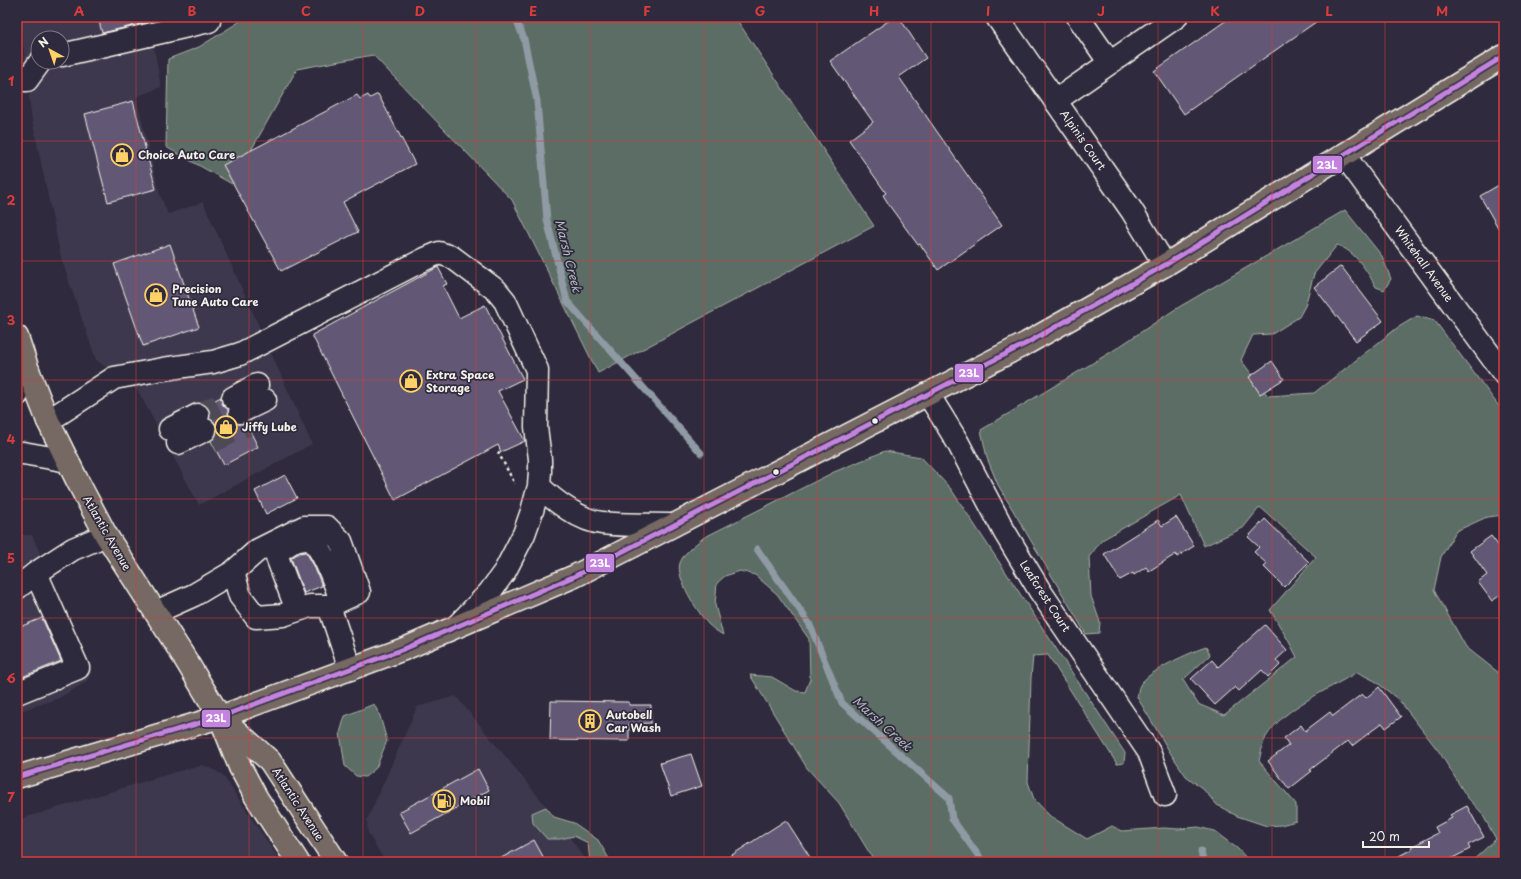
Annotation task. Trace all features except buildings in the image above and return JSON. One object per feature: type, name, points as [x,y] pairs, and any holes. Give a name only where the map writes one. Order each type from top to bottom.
[{"type":"main road","points":[[17,777],[220,717],[404,649],[574,576],[1027,342],[1165,265],[1504,56]]},
{"type":"main road","name":"Atlantic Avenue","points":[[17,337],[28,370],[48,420],[106,536],[156,612],[220,717],[240,767],[256,797],[298,862]]},
{"type":"main road","name":"Atlantic Avenue","points":[[220,717],[270,761],[336,862]]},
{"type":"street","name":"Alpinis Court","points":[[997,17],[1132,211],[1165,265]]},
{"type":"street","points":[[1078,17],[1110,63]]},
{"type":"street","points":[[1055,101],[1176,17]]},
{"type":"street","points":[[70,53],[209,21]]},
{"type":"street","points":[[17,80],[27,80],[34,70]]},
{"type":"street","name":"Whitehall Avenue","points":[[1344,155],[1504,374]]},
{"type":"street","points":[[48,420],[114,378],[213,362],[240,354],[425,259],[439,253],[452,257],[496,290],[505,301],[537,370],[536,427],[540,458],[539,486],[524,534],[506,571],[489,593],[457,626]]},
{"type":"street","points":[[17,395],[28,370]]},
{"type":"street","name":"Leafcrest Court","points":[[928,394],[957,441],[1004,531],[1040,591],[1149,752],[1165,795]]},
{"type":"street","points":[[240,412],[265,399],[240,412]]},
{"type":"street","points":[[177,442],[205,429],[177,442]]},
{"type":"street","points":[[17,453],[68,461]]},
{"type":"street","points":[[539,486],[550,497],[578,516],[601,523],[673,525]]},
{"type":"street","points":[[156,612],[194,595],[233,572],[258,550],[304,527],[327,527],[341,541],[358,592],[335,603],[310,606],[283,614],[256,617],[240,596],[233,572]]},
{"type":"street","points":[[17,588],[36,573],[73,549],[106,536]]},
{"type":"street","points":[[298,610],[277,557],[280,550],[294,541],[311,538],[320,548],[335,603],[350,669]]},
{"type":"street","points":[[17,694],[78,668],[36,573]]},
{"type":"path","points":[[498,452],[515,484]]},
{"type":"shaded area","points":[[20,17],[238,17],[153,42],[161,87],[136,97],[160,195],[168,214],[203,202],[312,444],[199,505],[138,391],[96,360],[61,258],[31,115]]},
{"type":"shaded area","points":[[17,535],[32,535],[92,672],[86,682],[59,698],[17,712]]},
{"type":"shaded area","points":[[456,696],[542,801],[588,862],[385,862],[368,833],[367,820],[417,707]]},
{"type":"shaded area","points":[[203,765],[222,774],[281,862],[17,862],[17,820]]},
{"type":"green space","points":[[244,17],[735,17],[874,226],[598,373],[512,200],[373,55],[297,69],[232,184],[166,147],[168,59],[199,47],[239,22]]},
{"type":"green space","points":[[1345,210],[1382,256],[1391,279],[1384,290],[1376,287],[1360,262],[1355,257],[1337,245],[1314,274],[1305,306],[1299,317],[1272,334],[1253,335],[1241,360],[1268,396],[1314,393],[1397,328],[1417,316],[1435,321],[1504,413],[1504,515],[1487,517],[1456,531],[1441,557],[1434,590],[1466,647],[1504,677],[1504,862],[1471,862],[1496,839],[1481,812],[1467,797],[1440,753],[1399,700],[1375,681],[1357,672],[1295,708],[1274,726],[1266,737],[1259,761],[1296,804],[1296,821],[1281,825],[1267,826],[1237,816],[1217,805],[1203,789],[1186,776],[1171,754],[1137,697],[1139,686],[1160,668],[1206,647],[1210,655],[1183,680],[1198,704],[1224,715],[1297,657],[1270,610],[1316,557],[1260,507],[1243,528],[1204,546],[1181,495],[1102,540],[1089,557],[1091,596],[1100,622],[1099,633],[1086,634],[998,485],[987,458],[981,430],[1111,352],[1174,310]]},
{"type":"green space","points":[[885,451],[921,457],[951,489],[1125,753],[1124,763],[1117,764],[1048,655],[1033,656],[1028,782],[1034,799],[1050,816],[1087,839],[1112,826],[1122,831],[1198,827],[1214,831],[1238,849],[1250,862],[875,862],[839,803],[807,768],[750,675],[772,677],[796,691],[805,692],[810,679],[809,639],[777,594],[755,575],[740,571],[725,576],[717,583],[715,605],[723,635],[708,624],[699,612],[688,595],[679,569],[684,555],[703,538],[834,472]]},
{"type":"green space","points":[[374,704],[380,716],[387,741],[376,768],[365,777],[356,776],[345,766],[340,733],[345,716]]},
{"type":"green space","points":[[546,807],[554,817],[574,823],[598,840],[611,862],[590,862],[588,843],[574,836],[560,839],[547,839],[533,823],[532,813]]},
{"type":"waterway","name":"Marsh Creek","points":[[515,17],[524,39],[537,101],[547,220],[567,301],[701,453]]},
{"type":"waterway","name":"Marsh Creek","points":[[757,549],[809,623],[842,703],[949,798],[952,819],[983,862]]},
{"type":"waterway","points":[[1201,851],[1203,862]]},
{"type":"tunnel","points":[[198,415],[233,398]]},
{"type":"tunnel","points":[[212,442],[247,425]]},
{"type":"transit line","name":"23L","points":[[17,777],[220,717],[404,649],[575,576],[1027,343],[1165,265],[1504,56]]},
{"type":"place","name":"Choice Auto Care","points":[[122,155]]},
{"type":"place","name":"Precision Tune Auto Care","points":[[156,295]]},
{"type":"place","name":"Extra Space Storage","points":[[411,381]]},
{"type":"place","name":"Jiffy Lube","points":[[226,427]]},
{"type":"place","name":"Autobell Car Wash","points":[[590,721]]},
{"type":"place","name":"Mobil","points":[[444,801]]}]
